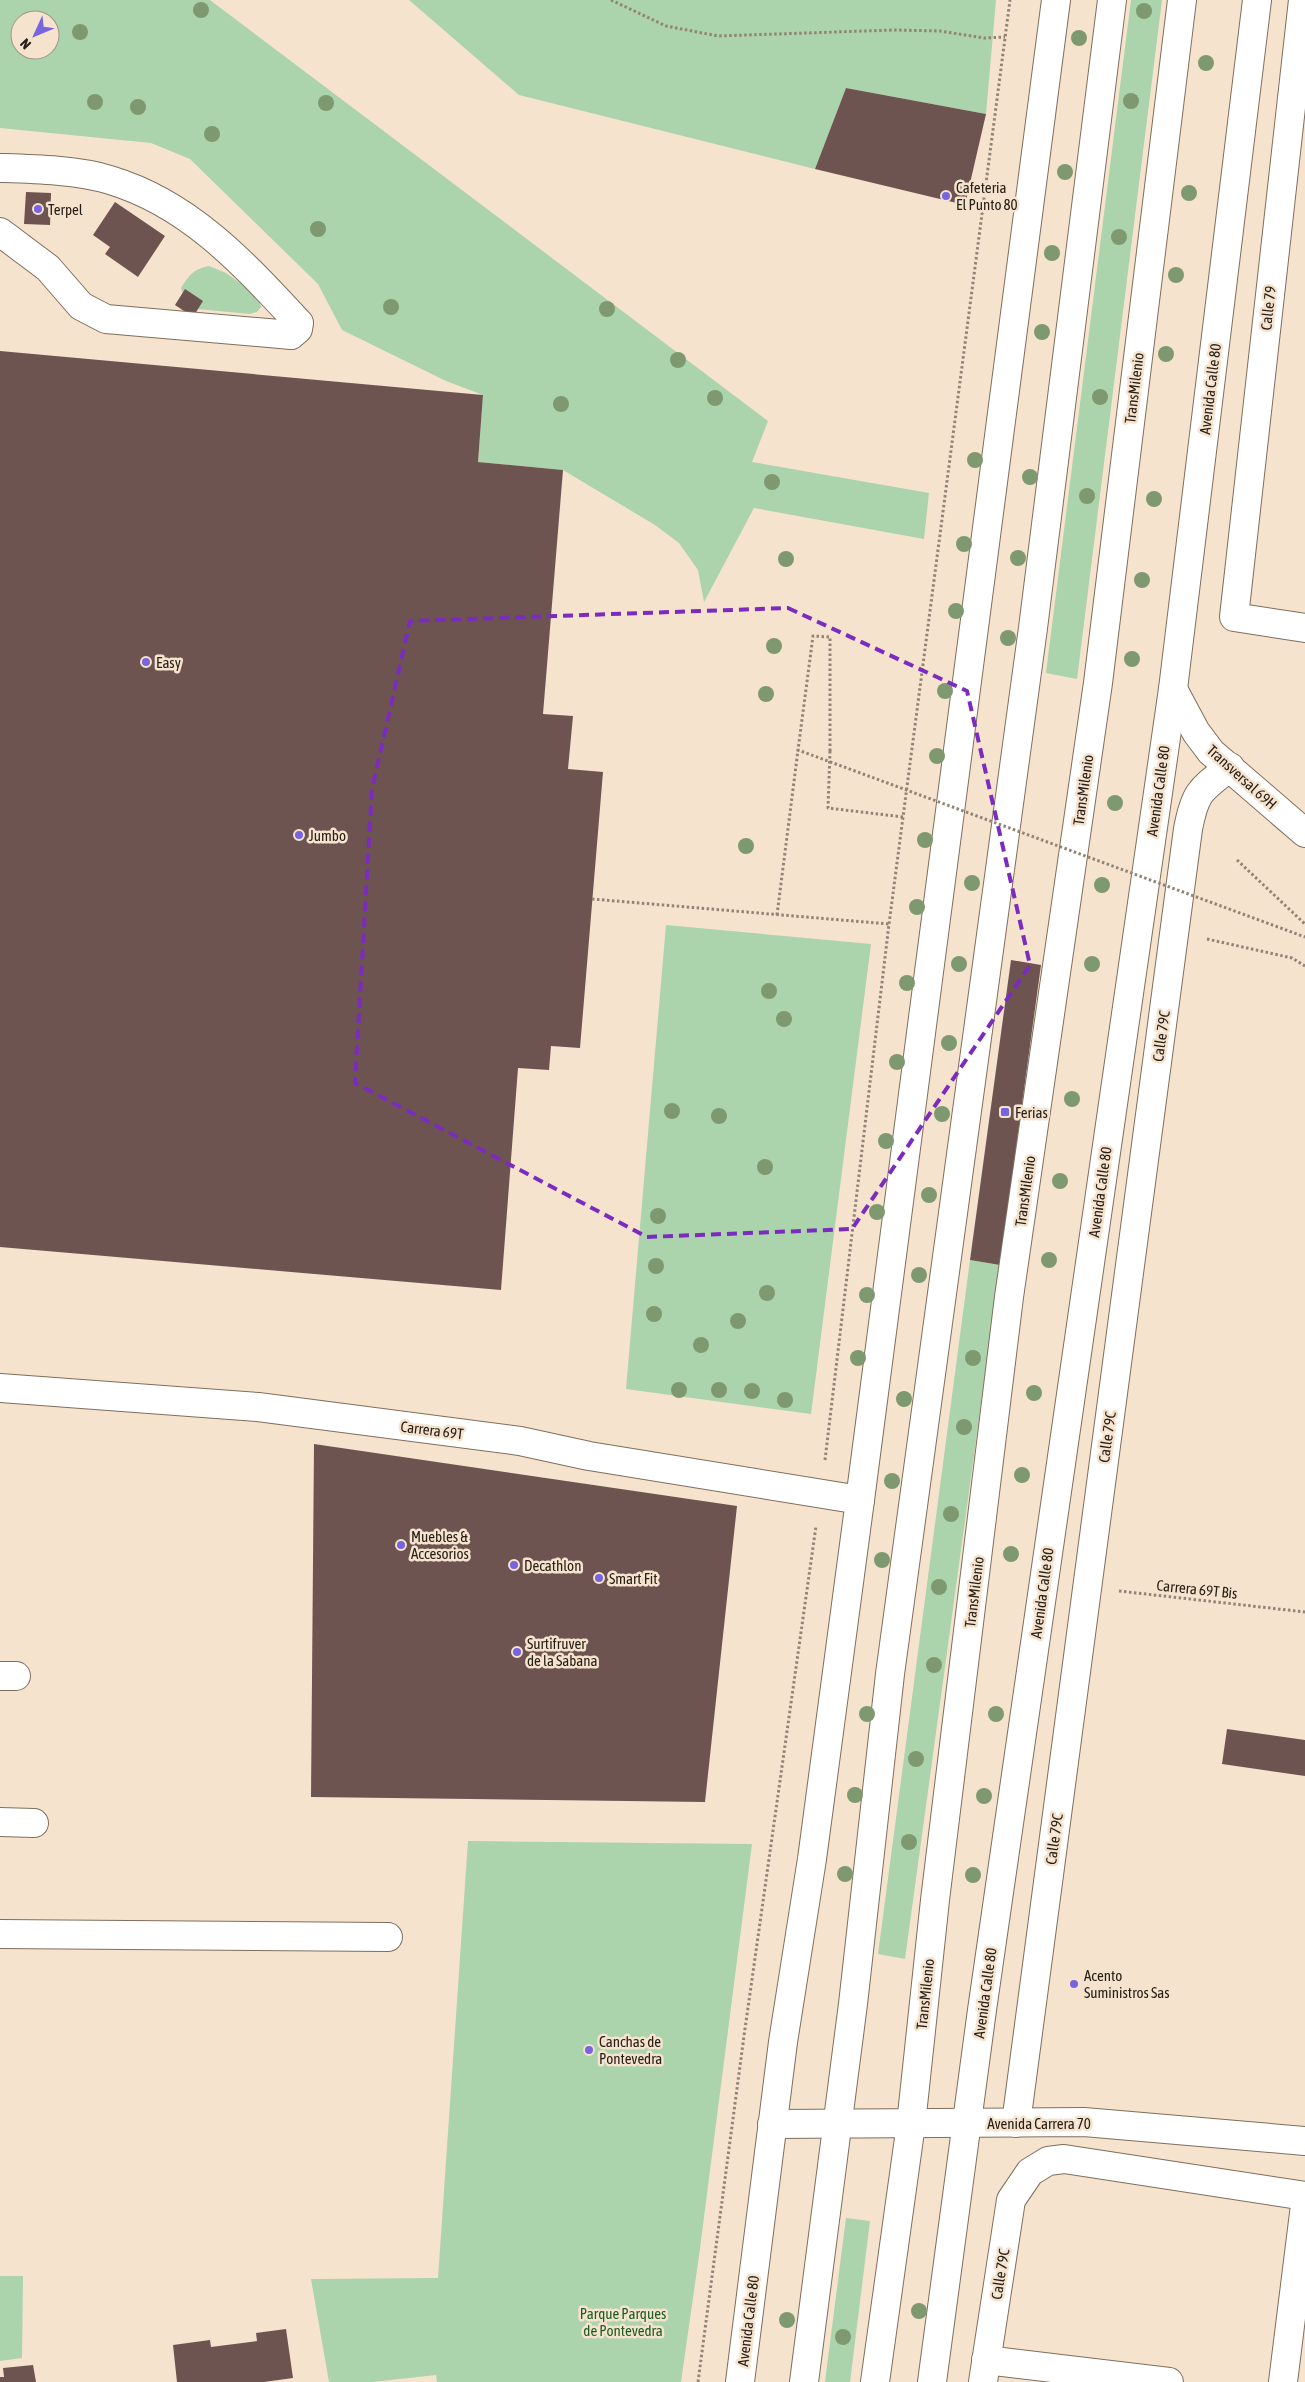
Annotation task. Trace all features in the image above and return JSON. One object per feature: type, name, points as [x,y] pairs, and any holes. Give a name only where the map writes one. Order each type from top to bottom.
[{"type":"main road","name":"Avenida Calle 80","points":[[740,2382],[772,2124],[812,1860],[860,1500],[1056,0]]},
{"type":"main road","points":[[804,2382],[853,2004],[890,1674],[1033,628],[1112,0]]},
{"type":"main road","name":"TransMilenio","points":[[875,2382],[911,2124],[935,1900],[1009,1297],[1098,683],[1182,0]]},
{"type":"main road","name":"Avenida Calle 80","points":[[932,2382],[967,2123],[1173,689],[1257,0]]},
{"type":"main road","name":"Calle 79","points":[[1303,0],[1297,124],[1234,617],[1305,628]]},
{"type":"main road","points":[[0,168],[40,170],[108,179],[134,188],[171,208],[210,233],[239,260],[299,323],[298,329],[291,335],[106,319],[81,306],[48,268],[0,232]]},
{"type":"main road","name":"Transversal 69H","points":[[1173,689],[1201,739],[1211,752],[1305,833]]},
{"type":"main road","name":"Calle 79C","points":[[1016,2123],[1192,805],[1202,788],[1230,768]]},
{"type":"main road","name":"Carrera 69T","points":[[0,1388],[258,1407],[491,1438],[860,1500]]},
{"type":"main road","points":[[0,1822],[34,1823]]},
{"type":"main road","points":[[0,1934],[388,1937]]},
{"type":"main road","name":"Avenida Carrera 70","points":[[772,2124],[1084,2122],[1305,2141]]},
{"type":"main road","name":"Calle 79C","points":[[985,2371],[1011,2200],[1030,2172],[1048,2161],[1064,2159],[1305,2196]]},
{"type":"main road","points":[[1283,2382],[1305,2205]]},
{"type":"main road","points":[[985,2371],[1169,2382]]},
{"type":"path","points":[[610,0],[666,26],[718,36],[894,30],[940,32],[984,38],[1005,37]]},
{"type":"path","points":[[698,2382],[744,2036],[821,1494],[889,924],[1010,0]]},
{"type":"path","points":[[777,915],[813,636],[830,638],[828,808],[904,817]]},
{"type":"path","points":[[798,750],[1305,937]]},
{"type":"path","points":[[1237,860],[1305,924]]},
{"type":"path","points":[[592,899],[889,924]]},
{"type":"path","points":[[1175,931],[1292,958],[1305,966]]},
{"type":"path","name":"Carrera 69T Bis","points":[[1087,1588],[1305,1612]]},
{"type":"highlighted area","points":[[788,608],[967,691],[1030,965],[852,1229],[647,1237],[355,1083],[372,789],[410,621]]},
{"type":"green space","points":[[0,0],[210,0],[768,421],[752,462],[929,493],[924,539],[754,508],[704,602],[698,570],[679,543],[655,525],[563,470],[478,462],[483,395],[446,381],[342,330],[318,284],[190,159],[151,143],[0,128]]},
{"type":"green space","points":[[409,0],[996,0],[986,114],[846,88],[815,169],[519,95]]},
{"type":"green space","points":[[1131,0],[1162,0],[1077,679],[1046,673]]},
{"type":"green space","points":[[209,266],[226,273],[258,296],[261,307],[257,312],[250,314],[197,309],[183,294],[181,288],[192,273]]},
{"type":"green space","points":[[666,925],[871,944],[811,1414],[626,1389]]},
{"type":"green space","points":[[970,1260],[1000,1265],[905,1959],[878,1954]]},
{"type":"green space","name":"Canchas de Pontevedra","points":[[468,1841],[752,1844],[681,2382],[437,2382],[436,2375],[372,2382],[329,2382],[311,2279],[438,2278]]},
{"type":"green space","points":[[846,2218],[870,2221],[850,2382],[825,2382]]},
{"type":"green space","points":[[0,2276],[23,2276],[22,2358],[0,2361]]},
{"type":"building","points":[[846,88],[986,114],[965,205],[815,169]]},
{"type":"building","name":"Terpel","points":[[26,192],[51,193],[50,225],[24,224]]},
{"type":"building","points":[[115,202],[165,236],[138,277],[105,254],[110,247],[93,235]]},
{"type":"building","points":[[185,289],[203,301],[193,317],[175,305]]},
{"type":"building","name":"Jumbo","points":[[0,351],[483,395],[478,462],[563,470],[543,714],[573,716],[568,769],[603,772],[580,1048],[551,1046],[549,1070],[518,1068],[501,1290],[0,1247]]},
{"type":"building","name":"Ferias","points":[[1011,960],[1041,965],[1000,1265],[970,1260]]},
{"type":"building","name":"Surtifruver de la Sabana","points":[[314,1444],[737,1506],[705,1802],[311,1797]]},
{"type":"building","points":[[1227,1729],[1305,1740],[1305,1776],[1222,1764]]},
{"type":"building","points":[[286,2329],[293,2378],[264,2382],[177,2382],[173,2345],[210,2340],[211,2347],[257,2341],[256,2333]]},
{"type":"building","points":[[33,2365],[36,2382],[0,2382],[0,2377],[4,2377],[3,2368]]},
{"type":"place","name":"Cafeteria El Punto 80","points":[[946,196]]},
{"type":"place","name":"Terpel","points":[[38,209]]},
{"type":"place","name":"Easy","points":[[146,662]]},
{"type":"place","name":"Jumbo","points":[[299,835]]},
{"type":"place","name":"Ferias","points":[[1005,1112]]},
{"type":"place","name":"Muebles & Accesorios","points":[[401,1545]]},
{"type":"place","name":"Decathlon","points":[[514,1565]]},
{"type":"place","name":"Smart Fit","points":[[599,1578]]},
{"type":"place","name":"Surtifruver de la Sabana","points":[[517,1652]]},
{"type":"place","name":"Acento Suministros Sas","points":[[1074,1984]]},
{"type":"place","name":"Canchas de Pontevedra","points":[[589,2050]]},
{"type":"park label","name":"Parque Parques de Pontevedra","points":[[623,2322]]}]
